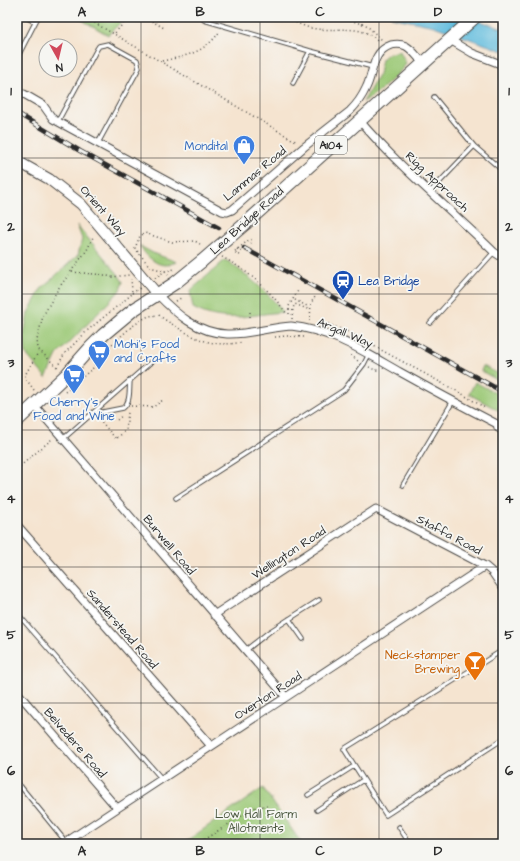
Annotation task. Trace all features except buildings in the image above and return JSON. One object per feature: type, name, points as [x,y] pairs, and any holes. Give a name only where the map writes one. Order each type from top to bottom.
[{"type":"main road","name":"Lea Bridge Road","points":[[20,414],[35,406],[103,335],[127,315],[175,283],[202,261],[475,17]]},
{"type":"street","points":[[453,37],[472,53],[503,65]]},
{"type":"street","points":[[386,48],[397,44],[408,47],[424,64]]},
{"type":"street","name":"Lammas Road","points":[[24,94],[43,105],[53,119],[222,211],[227,212],[232,210],[304,147],[357,104],[367,87],[377,55],[386,48]]},
{"type":"street","name":"Rigg Approach","points":[[359,120],[376,140],[430,192],[494,252],[503,258]]},
{"type":"street","name":"Orient Way","points":[[17,161],[49,179],[81,204],[157,294]]},
{"type":"street","name":"Argall Way","points":[[157,294],[186,320],[196,326],[217,333],[228,334],[279,327],[302,327],[327,335],[369,354],[453,401],[500,424],[498,428],[503,431]]},
{"type":"street","name":"Burwell Road","points":[[35,406],[57,434],[96,476],[286,697]]},
{"type":"street","name":"Wellington Road","points":[[214,615],[376,509]]},
{"type":"street","name":"Staffa Road","points":[[376,509],[485,566],[492,572],[503,588]]},
{"type":"street","name":"Sanderstead Road","points":[[17,525],[211,746]]},
{"type":"street","name":"Overton Road","points":[[64,843],[485,566]]},
{"type":"street","name":"Belvedere Road","points":[[17,692],[117,808]]},
{"type":"street","points":[[499,844],[503,842]]},
{"type":"lane","points":[[26,17],[35,22]]},
{"type":"lane","points":[[17,58],[38,17]]},
{"type":"lane","points":[[204,20],[209,19],[310,51],[373,67]]},
{"type":"lane","points":[[58,121],[96,49],[99,46],[108,44],[137,60],[139,68],[98,143]]},
{"type":"lane","points":[[293,83],[310,51]]},
{"type":"lane","points":[[17,90],[24,94]]},
{"type":"lane","points":[[434,97],[474,146],[503,171]]},
{"type":"lane","points":[[430,192],[474,146]]},
{"type":"lane","points":[[430,323],[494,252]]},
{"type":"lane","points":[[176,498],[344,390],[364,364],[369,354]]},
{"type":"lane","points":[[63,439],[151,362]]},
{"type":"lane","points":[[92,414],[123,408],[126,406],[129,399],[130,380]]},
{"type":"lane","points":[[403,485],[453,401]]},
{"type":"lane","points":[[245,650],[319,600]]},
{"type":"lane","points":[[17,613],[161,778]]},
{"type":"lane","points":[[290,619],[303,639]]},
{"type":"lane","points":[[503,650],[344,750],[386,814],[503,739]]},
{"type":"lane","points":[[308,795],[354,766]]},
{"type":"lane","points":[[317,810],[363,780]]},
{"type":"lane","points":[[17,782],[64,843]]},
{"type":"lane","points":[[399,827],[410,844]]},
{"type":"path","points":[[84,17],[162,61],[304,147]]},
{"type":"path","points":[[114,34],[129,17]]},
{"type":"path","points":[[145,17],[164,28]]},
{"type":"path","points":[[285,17],[311,28],[348,29],[372,35],[386,48]]},
{"type":"path","points":[[339,17],[366,25],[386,48]]},
{"type":"path","points":[[162,61],[186,56],[199,51],[208,45],[222,30]]},
{"type":"path","points":[[169,276],[165,271],[150,267],[135,248],[140,236],[145,233],[172,242],[195,240],[200,244]]},
{"type":"path","name":"Orient Way","points":[[71,272],[87,250],[95,234],[99,238]]},
{"type":"path","points":[[240,255],[234,252],[250,239],[253,241]]},
{"type":"path","points":[[247,241],[252,244]]},
{"type":"path","points":[[237,249],[242,252]]},
{"type":"path","points":[[221,256],[234,263],[261,285],[280,304],[287,314],[289,306],[299,289]]},
{"type":"path","points":[[127,270],[132,286],[131,294],[133,297]]},
{"type":"path","points":[[158,276],[168,270]]},
{"type":"path","points":[[57,368],[39,350],[37,340],[43,316],[58,289],[71,272],[112,277],[129,275]]},
{"type":"path","points":[[131,294],[138,290]]},
{"type":"path","points":[[310,321],[311,303],[315,297]]},
{"type":"path","points":[[293,299],[307,306],[307,310],[295,304],[293,308],[293,316]]},
{"type":"path","points":[[64,393],[93,368],[100,355],[130,328],[148,315],[159,315],[163,311]]},
{"type":"path","points":[[250,312],[250,318]]},
{"type":"path","name":"Argall Way","points":[[314,322],[328,324],[348,332],[490,410]]},
{"type":"path","points":[[286,336],[297,336]]},
{"type":"path","points":[[36,393],[26,379],[25,375],[39,350]]},
{"type":"path","points":[[126,406],[153,407],[163,400]]},
{"type":"path","points":[[109,411],[98,420],[116,439],[126,430],[128,410]]},
{"type":"path","points":[[17,469],[57,434]]},
{"type":"path","points":[[197,844],[256,807],[267,806]]},
{"type":"green space","points":[[77,17],[126,17],[108,35]]},
{"type":"green space","points":[[400,51],[406,64],[386,85],[363,102],[379,74],[382,59],[388,54]]},
{"type":"green space","points":[[77,225],[123,282],[120,290],[113,298],[57,355],[46,378],[26,354],[24,335],[28,313],[41,289],[78,255],[82,239]]},
{"type":"green space","points":[[140,246],[153,253],[177,262],[167,265],[159,264],[148,256]]},
{"type":"green space","points":[[225,260],[258,285],[283,312],[227,317],[204,313],[193,308],[190,291]]},
{"type":"green space","points":[[483,366],[503,376],[503,383],[481,371]]},
{"type":"green space","points":[[475,382],[503,397],[503,413],[469,394]]},
{"type":"green space","name":"Low Hall Farm Allotments","points":[[263,788],[302,844],[182,844]]},
{"type":"water","points":[[391,17],[469,17],[503,29],[503,51],[434,26]]},
{"type":"railway","points":[[17,113],[80,151],[219,228]]},
{"type":"railway","points":[[244,248],[503,392]]},
{"type":"place","name":"Mondital","points":[[244,166]]},
{"type":"place","name":"Lea Bridge","points":[[343,300]]},
{"type":"place","name":"Mohi's Food and Crafts","points":[[99,370]]},
{"type":"place","name":"Cherry's Food and Wine","points":[[74,394]]},
{"type":"place","name":"Neckstamper Brewing","points":[[475,682]]}]
